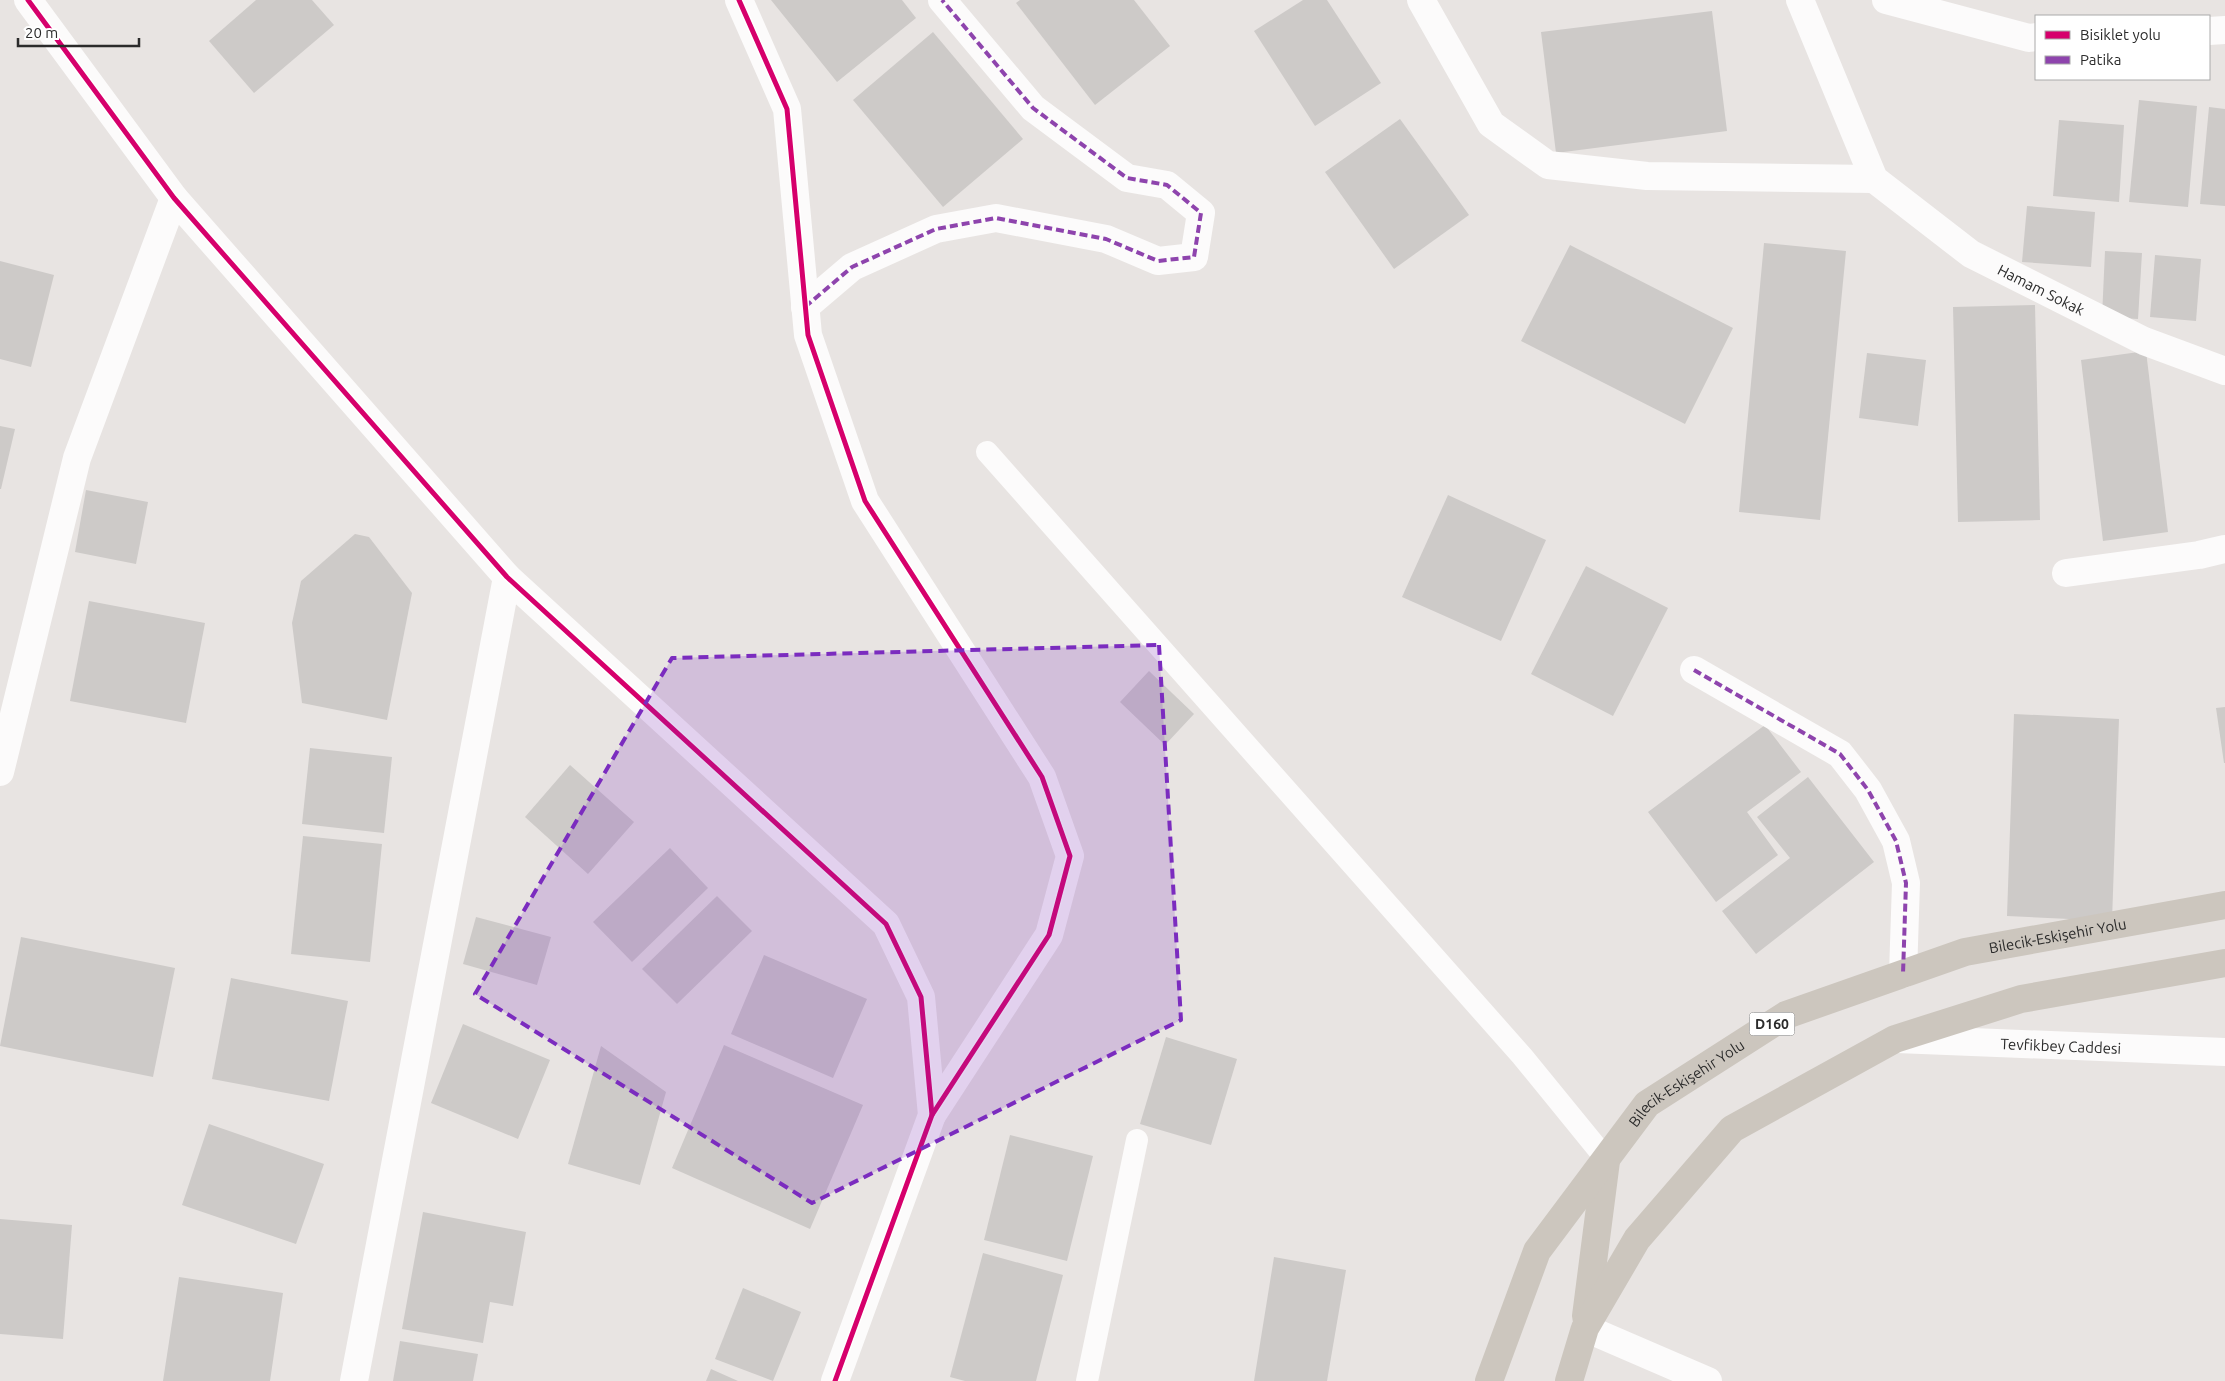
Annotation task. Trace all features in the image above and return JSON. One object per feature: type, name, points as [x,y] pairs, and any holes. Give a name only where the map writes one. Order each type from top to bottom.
[{"type":"main road","name":"Bilecik-Eskişehir Yolu","points":[[1489,1381],[1537,1251],[1647,1104],[1786,1015],[1964,952],[2225,905]]},
{"type":"main road","points":[[1584,1328],[1637,1239],[1732,1129],[1895,1039],[2021,999],[2225,963]]},
{"type":"main road","points":[[1569,1381],[1584,1328],[1606,1159]]},
{"type":"street","points":[[28,0],[174,198],[507,577],[886,924],[921,996],[932,1115]]},
{"type":"street","points":[[740,0],[787,109],[808,336],[865,501],[1042,776],[1070,856],[1049,935],[932,1115],[835,1381]]},
{"type":"street","points":[[806,307],[852,267],[936,229],[996,218],[1106,239],[1158,261],[1194,257],[1201,213],[1167,185],[1127,178],[1034,108],[942,0]]},
{"type":"street","points":[[1421,0],[1491,124],[1548,166],[1647,176],[1874,178],[1800,0]]},
{"type":"street","points":[[1886,0],[2029,38],[2035,37]]},
{"type":"street","points":[[2210,31],[2225,30]]},
{"type":"street","name":"Hamam Sokak","points":[[1874,178],[1971,254],[2144,341],[2225,371]]},
{"type":"street","points":[[0,772],[77,458],[174,198]]},
{"type":"street","points":[[2066,573],[2199,555],[2225,549]]},
{"type":"street","points":[[354,1381],[507,577]]},
{"type":"street","points":[[1694,670],[1840,754],[1868,790],[1896,841],[1906,883],[1903,974]]},
{"type":"street","name":"Tevfikbey Caddesi","points":[[1895,1039],[2225,1052]]},
{"type":"street","points":[[1584,1328],[1708,1381]]},
{"type":"lane","points":[[987,452],[1515,1048],[1606,1159]]},
{"type":"lane","points":[[1087,1381],[1137,1140]]},
{"type":"highlighted area","points":[[1159,645],[1181,1020],[812,1203],[475,994],[672,658]]},
{"type":"building","points":[[256,0],[312,0],[334,25],[254,93],[209,41]]},
{"type":"building","points":[[771,0],[902,0],[916,18],[837,82]]},
{"type":"building","points":[[1020,0],[1134,0],[1170,46],[1095,105],[1016,3]]},
{"type":"building","points":[[1303,0],[1327,0],[1381,83],[1315,126],[1254,31]]},
{"type":"building","points":[[1712,11],[1727,131],[1556,153],[1541,32]]},
{"type":"building","points":[[933,32],[1023,139],[943,207],[853,100]]},
{"type":"building","points":[[2139,100],[2197,106],[2188,207],[2129,202]]},
{"type":"building","points":[[2209,107],[2225,109],[2225,206],[2200,204]]},
{"type":"building","points":[[1400,119],[1469,215],[1394,269],[1325,172]]},
{"type":"building","points":[[2059,120],[2124,125],[2119,202],[2053,196]]},
{"type":"building","points":[[2027,206],[2095,212],[2091,267],[2022,262]]},
{"type":"building","points":[[1764,243],[1846,251],[1820,520],[1739,512]]},
{"type":"building","points":[[1570,245],[1733,328],[1685,424],[1521,341]]},
{"type":"building","points":[[2105,251],[2142,253],[2138,319],[2102,317]]},
{"type":"building","points":[[2155,255],[2201,259],[2196,321],[2150,317]]},
{"type":"building","points":[[0,261],[54,275],[31,367],[0,359]]},
{"type":"building","points":[[2035,305],[2040,520],[1958,522],[1953,307]]},
{"type":"building","points":[[2146,351],[2168,532],[2103,541],[2081,360]]},
{"type":"building","points":[[1867,353],[1926,360],[1918,426],[1859,418]]},
{"type":"building","points":[[0,426],[15,429],[1,489],[0,489]]},
{"type":"building","points":[[86,490],[148,502],[136,564],[75,552]]},
{"type":"building","points":[[1448,495],[1546,540],[1501,641],[1402,597]]},
{"type":"building","points":[[355,534],[369,537],[412,593],[387,720],[302,703],[292,623],[301,581]]},
{"type":"building","points":[[1586,566],[1668,608],[1613,716],[1531,674]]},
{"type":"building","points":[[89,601],[205,623],[186,723],[70,701]]},
{"type":"building","points":[[1149,671],[1194,714],[1165,745],[1120,702]]},
{"type":"building","points":[[2225,707],[2225,763],[2224,763],[2216,708]]},
{"type":"building","points":[[2014,714],[2119,719],[2112,921],[2007,916]]},
{"type":"building","points":[[1765,725],[1801,772],[1747,812],[1778,855],[1716,902],[1648,812]]},
{"type":"building","points":[[310,748],[392,757],[384,833],[302,824]]},
{"type":"building","points":[[570,765],[634,822],[588,874],[525,817]]},
{"type":"building","points":[[1808,777],[1874,862],[1756,954],[1722,911],[1790,858],[1757,817]]},
{"type":"building","points":[[303,836],[382,844],[370,962],[291,954]]},
{"type":"building","points":[[670,848],[708,888],[632,962],[593,922]]},
{"type":"building","points":[[717,896],[752,931],[677,1004],[642,969]]},
{"type":"building","points":[[476,917],[551,937],[537,985],[463,964]]},
{"type":"building","points":[[21,937],[175,968],[153,1077],[0,1046]]},
{"type":"building","points":[[764,955],[867,999],[833,1078],[731,1034]]},
{"type":"building","points":[[231,978],[348,1001],[329,1101],[212,1079]]},
{"type":"building","points":[[463,1024],[550,1060],[518,1139],[431,1103]]},
{"type":"building","points":[[1166,1037],[1237,1059],[1211,1145],[1140,1124]]},
{"type":"building","points":[[724,1045],[863,1105],[810,1229],[672,1168]]},
{"type":"building","points":[[601,1046],[666,1092],[640,1185],[568,1164]]},
{"type":"building","points":[[209,1124],[324,1164],[296,1244],[182,1205]]},
{"type":"building","points":[[1010,1135],[1093,1156],[1067,1261],[984,1240]]},
{"type":"building","points":[[423,1212],[526,1232],[513,1306],[490,1302],[483,1343],[402,1329]]},
{"type":"building","points":[[0,1219],[72,1225],[63,1339],[0,1334]]},
{"type":"building","points":[[983,1253],[1063,1275],[1036,1381],[965,1381],[950,1377]]},
{"type":"building","points":[[1274,1257],[1346,1270],[1327,1381],[1254,1381]]},
{"type":"building","points":[[179,1277],[283,1293],[270,1381],[163,1381]]},
{"type":"building","points":[[743,1288],[801,1312],[773,1381],[715,1359]]},
{"type":"building","points":[[400,1341],[478,1354],[473,1381],[393,1381]]},
{"type":"building","points":[[711,1369],[738,1381],[706,1381]]},
{"type":"marked path","points":[[805,307],[852,267],[936,229],[996,218],[1106,239],[1158,261],[1194,257],[1201,213],[1167,185],[1127,178],[1033,108],[942,0]]},
{"type":"marked path","points":[[1694,670],[1840,754],[1868,790],[1896,841],[1906,883],[1903,974]]},
{"type":"cycle path","points":[[28,0],[174,198],[507,577],[886,924],[921,997],[932,1115],[835,1381]]},
{"type":"cycle path","points":[[739,0],[787,109],[808,335],[865,501],[1042,777],[1070,856],[1049,935],[932,1115]]}]
